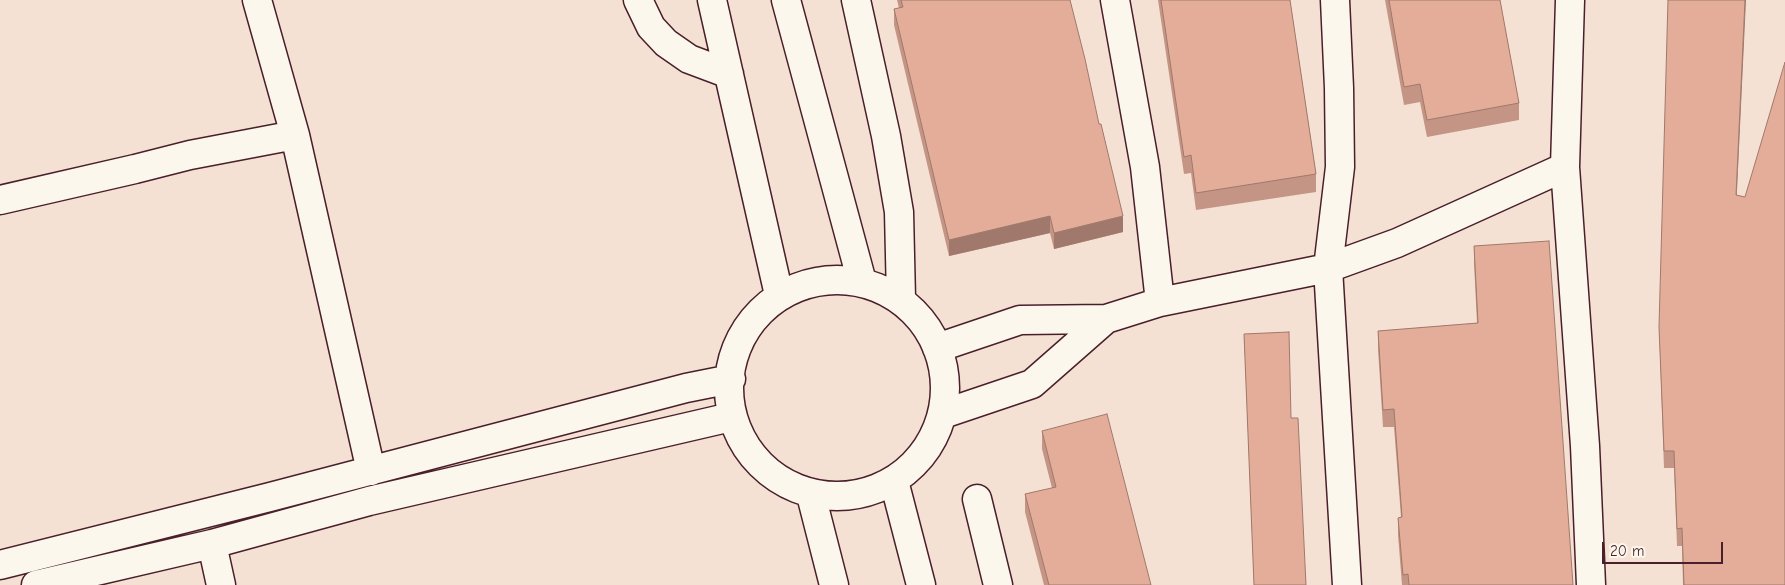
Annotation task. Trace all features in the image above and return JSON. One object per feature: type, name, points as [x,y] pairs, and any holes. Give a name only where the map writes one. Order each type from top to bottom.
[{"type":"street","points":[[257,0],[295,135],[371,471]]},
{"type":"street","points":[[638,0],[651,27],[666,42],[689,59],[729,74]]},
{"type":"street","points":[[712,0],[779,295]]},
{"type":"street","points":[[786,0],[862,282]]},
{"type":"street","points":[[856,0],[886,136],[899,212],[901,299]]},
{"type":"street","points":[[1115,0],[1145,167],[1160,302]]},
{"type":"street","points":[[1335,0],[1340,167],[1328,268],[1347,585]]},
{"type":"street","points":[[1570,0],[1565,167],[1585,446],[1591,585]]},
{"type":"street","points":[[0,200],[190,155],[295,135]]},
{"type":"street","points":[[937,348],[1020,320],[1106,319],[1160,302],[1328,268],[1397,243],[1565,167]]},
{"type":"street","points":[[820,280],[862,282],[901,299],[930,330],[945,370],[943,414],[925,452],[894,481],[854,496],[811,495],[772,477],[743,446],[731,416],[730,363],[748,324],[779,295],[820,280]]},
{"type":"street","points":[[943,414],[1032,384],[1106,319]]},
{"type":"street","points":[[0,565],[371,471],[686,388],[730,379]]},
{"type":"street","points":[[36,585],[212,544],[369,502],[731,416]]},
{"type":"street","points":[[894,481],[921,585]]},
{"type":"street","points":[[811,495],[834,585]]},
{"type":"street","points":[[977,499],[998,585]]},
{"type":"street","points":[[212,544],[221,585]]},
{"type":"building","points":[[901,0],[1070,0],[1123,216],[1054,233],[1050,216],[949,240],[894,9],[903,7]]},
{"type":"building","points":[[1161,0],[1290,0],[1316,174],[1196,193],[1191,155],[1184,157]]},
{"type":"building","points":[[1389,0],[1500,0],[1519,103],[1427,120],[1420,84],[1404,87]]},
{"type":"building","points":[[1668,0],[1745,0],[1736,195],[1745,197],[1785,62],[1785,585],[1684,585],[1682,528],[1677,529],[1674,451],[1664,451],[1659,327]]},
{"type":"building","points":[[1549,241],[1573,585],[1409,585],[1408,574],[1403,575],[1398,518],[1402,517],[1394,409],[1383,410],[1378,331],[1478,323],[1474,246]]},
{"type":"building","points":[[1289,332],[1291,418],[1298,418],[1306,585],[1254,585],[1244,334]]},
{"type":"building","points":[[1107,414],[1151,585],[1049,585],[1025,494],[1056,487],[1042,431]]}]
